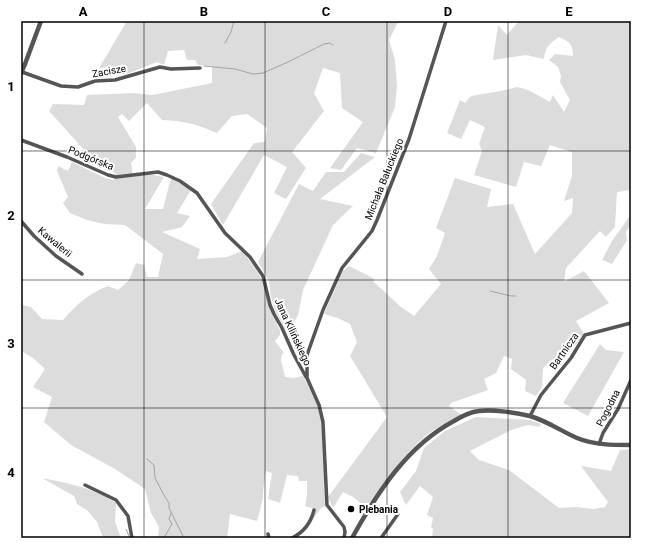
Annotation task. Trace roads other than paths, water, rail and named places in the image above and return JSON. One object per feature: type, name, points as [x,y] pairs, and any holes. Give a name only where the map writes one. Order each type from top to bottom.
[{"type":"street","points":[[22,73],[41,21]]},
{"type":"street","name":"Michała Bałuckiego","points":[[344,538],[344,527],[327,505],[323,422],[319,406],[306,378],[307,355],[323,310],[342,268],[372,231],[377,220],[409,139],[446,21]]},
{"type":"street","name":"Zacisze","points":[[22,73],[61,86],[78,87],[95,81],[115,80],[160,67],[170,69],[200,68]]},
{"type":"street","name":"Podgórska","points":[[21,140],[67,157],[108,175],[116,177],[158,172],[167,174],[180,181]]},
{"type":"street","name":"Jana Kilińskiego","points":[[180,181],[197,193],[225,233],[250,257],[260,270],[266,284],[270,305],[306,378]]},
{"type":"street","name":"Kawalerii","points":[[21,221],[34,236],[56,256],[82,274]]},
{"type":"street","name":"Bartnicza","points":[[530,416],[541,395],[571,358],[585,335],[631,323]]},
{"type":"street","name":"Pogodna","points":[[599,444],[603,434],[618,409],[631,380]]},
{"type":"street","points":[[352,538],[394,471],[403,461],[431,435],[469,413],[482,410],[530,416],[577,438],[599,444],[631,445]]},
{"type":"street","points":[[85,485],[116,500],[128,516],[132,538]]},
{"type":"street","points":[[292,538],[304,531],[312,518],[314,510]]},
{"type":"street","points":[[381,538],[398,514]]},
{"type":"waterway","points":[[225,43],[231,32],[234,21]]},
{"type":"waterway","points":[[204,66],[235,69],[253,74],[263,73],[324,44],[330,43],[333,45]]},
{"type":"waterway","points":[[490,291],[516,296]]},
{"type":"waterway","points":[[147,459],[154,465],[155,478],[169,503],[169,508],[184,538]]},
{"type":"waterway","points":[[162,538],[165,536],[172,524],[169,519],[171,513]]},
{"type":"waterway","points":[[126,529],[130,538]]},
{"type":"place","name":"Plebania","points":[[351,509]]}]
